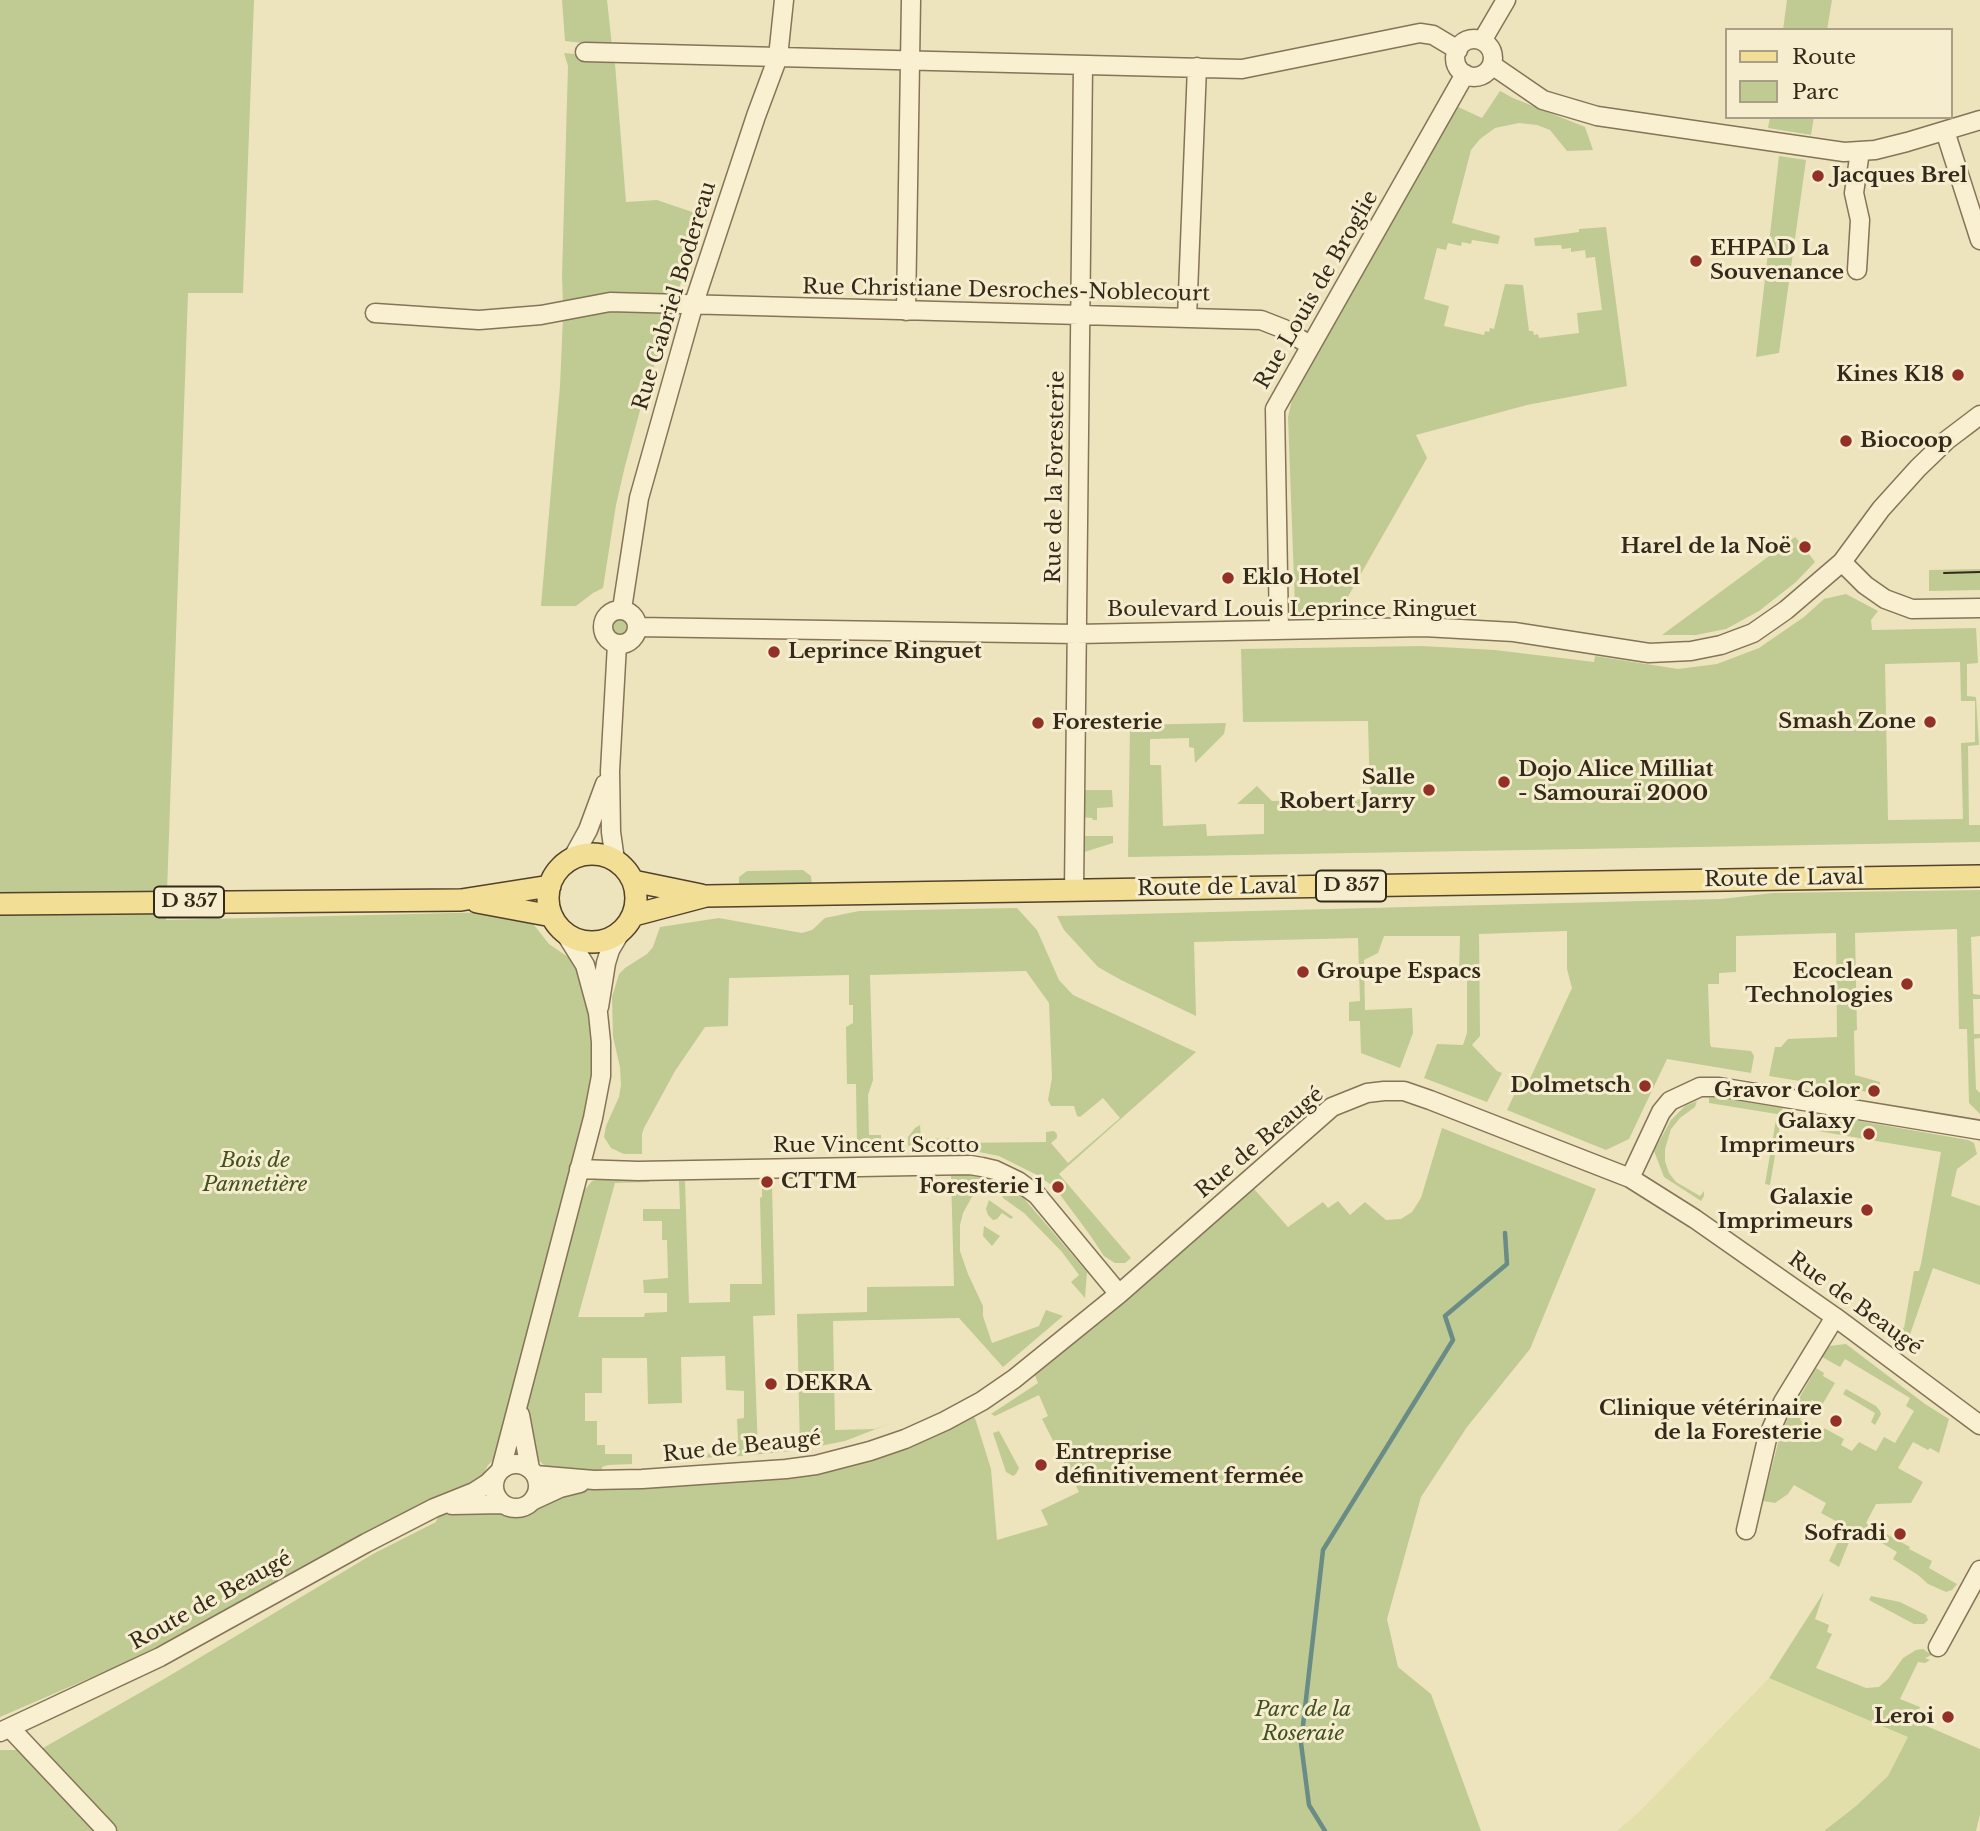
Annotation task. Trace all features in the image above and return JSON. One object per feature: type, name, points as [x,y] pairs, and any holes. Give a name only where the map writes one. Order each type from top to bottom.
[{"type":"main road","points":[[583,855],[605,855],[615,860],[624,867],[633,881],[637,896],[634,915],[628,925],[607,940],[593,942],[578,940],[565,933],[557,925],[549,906],[550,886],[554,875],[572,859],[583,855]]},
{"type":"main road","name":"Route de Laval","points":[[633,881],[706,896],[1980,876]]},
{"type":"main road","name":"D 357","points":[[0,904],[461,900],[550,886]]},
{"type":"main road","name":"Route de Laval","points":[[634,915],[706,896]]},
{"type":"main road","name":"D 357","points":[[461,900],[552,916]]},
{"type":"street","name":"Rue Gabriel Bodereau","points":[[622,610],[639,498],[694,303],[778,57],[784,0]]},
{"type":"street","points":[[906,311],[911,0]]},
{"type":"street","points":[[1482,41],[1506,0]]},
{"type":"street","points":[[585,52],[1242,69],[1420,33],[1433,35],[1458,50]]},
{"type":"street","points":[[1471,40],[1482,41],[1491,48],[1492,65],[1483,75],[1471,77],[1460,71],[1456,61],[1458,50],[1461,45],[1471,40]]},
{"type":"street","name":"Rue de la Foresterie","points":[[1074,890],[1083,65]]},
{"type":"street","points":[[1492,65],[1543,100],[1597,116],[1844,152],[1907,142],[1980,120]]},
{"type":"street","points":[[1187,318],[1197,67]]},
{"type":"street","name":"Rue Louis de Broglie","points":[[1279,630],[1275,409],[1465,74]]},
{"type":"street","points":[[1945,131],[1980,240]]},
{"type":"street","points":[[1857,270],[1860,220],[1854,193],[1860,151]]},
{"type":"street","name":"Rue Christiane Desroches-Noblecourt","points":[[376,313],[479,320],[541,315],[610,302],[1187,318],[1267,321],[1284,328],[1311,346]]},
{"type":"street","name":"Boulevard Louis Leprince Ringuet","points":[[637,627],[1077,634],[1424,627],[1514,632],[1649,653],[1691,651],[1721,645],[1753,633],[1786,610],[1842,562],[1881,509],[1918,468],[1947,440],[1980,415]]},
{"type":"street","points":[[1842,562],[1865,585],[1885,599],[1912,609],[1980,608]]},
{"type":"street","points":[[622,610],[631,614],[637,627],[631,640],[617,644],[605,635],[602,625],[610,612],[622,610]]},
{"type":"street","points":[[615,860],[611,832],[610,771],[617,644]]},
{"type":"street","points":[[572,859],[589,830],[610,771]]},
{"type":"street","points":[[503,1504],[498,1500],[494,1488],[495,1478],[500,1471],[593,1118],[601,1076],[598,1013],[584,965],[565,933]]},
{"type":"street","points":[[598,1013],[606,963],[620,933]]},
{"type":"street","points":[[1630,1178],[1661,1112],[1670,1101],[1700,1087],[1719,1087],[1980,1129]]},
{"type":"street","name":"Rue de Beaugé","points":[[500,1471],[514,1464],[521,1464],[533,1472],[594,1480],[786,1469],[816,1465],[870,1451],[934,1426],[982,1401],[1014,1380],[1119,1294],[1332,1107],[1367,1093],[1384,1091],[1404,1091],[1630,1178],[1696,1219],[1835,1317],[1980,1425]]},
{"type":"street","name":"Rue Vincent Scotto","points":[[579,1169],[638,1171],[970,1165],[995,1170],[1018,1181],[1037,1195],[1119,1294]]},
{"type":"street","points":[[1746,1530],[1767,1439],[1783,1402],[1835,1317]]},
{"type":"street","points":[[518,1401],[538,1487],[534,1500]]},
{"type":"street","name":"Route de Beaugé","points":[[5,1730],[160,1657],[355,1549],[474,1492],[500,1471]]},
{"type":"street","name":"Rue de Beaugé","points":[[503,1504],[523,1507],[560,1488],[594,1480]]},
{"type":"street","name":"Route de Beaugé","points":[[442,1506],[503,1504]]},
{"type":"street","points":[[1938,1647],[1980,1570]]},
{"type":"street","points":[[5,1730],[107,1831]]},
{"type":"shaded area","points":[[1769,1678],[1909,1737],[1888,1776],[1824,1831],[1617,1831],[1639,1812]]},
{"type":"green space","points":[[0,0],[254,0],[243,293],[188,293],[166,920],[495,912],[524,919],[534,925],[549,944],[571,959],[580,972],[586,990],[594,1055],[588,1120],[583,1120],[573,1155],[577,1157],[516,1375],[503,1447],[501,1453],[488,1465],[474,1496],[495,1494],[498,1500],[516,1508],[529,1504],[537,1494],[538,1487],[816,1465],[970,1408],[991,1469],[997,1540],[1048,1525],[1041,1510],[1079,1492],[1042,1419],[1048,1416],[1039,1395],[995,1416],[991,1414],[1038,1383],[1031,1365],[1247,1181],[1288,1227],[1323,1202],[1328,1208],[1338,1201],[1350,1215],[1365,1202],[1386,1220],[1401,1219],[1412,1212],[1421,1198],[1442,1128],[1596,1189],[1530,1349],[1467,1427],[1421,1497],[1387,1619],[1398,1667],[1431,1694],[1481,1831],[0,1831],[0,1750],[18,1750],[29,1756],[373,1554],[436,1522],[441,1507],[434,1508],[120,1665],[0,1717]]},
{"type":"green space","points":[[562,0],[607,0],[612,46],[565,41]]},
{"type":"green space","points":[[1787,0],[1832,0],[1827,28],[1783,28]]},
{"type":"green space","points":[[564,53],[610,57],[615,64],[626,202],[657,200],[704,216],[676,297],[563,305],[568,66]]},
{"type":"green space","points":[[1500,91],[1585,127],[1593,150],[1567,151],[1550,130],[1519,123],[1495,128],[1480,139],[1471,150],[1452,223],[1500,236],[1498,244],[1472,240],[1471,244],[1462,242],[1461,246],[1448,243],[1446,250],[1437,248],[1424,299],[1449,306],[1444,326],[1484,335],[1490,328],[1494,329],[1505,284],[1523,285],[1529,331],[1533,331],[1534,335],[1538,334],[1539,338],[1579,333],[1577,313],[1602,310],[1595,257],[1586,258],[1585,250],[1571,252],[1571,248],[1562,249],[1561,245],[1535,246],[1534,238],[1579,232],[1579,229],[1606,227],[1627,386],[1527,405],[1416,435],[1427,458],[1338,614],[1304,618],[1295,607],[1288,417],[1292,400],[1456,106],[1482,118]]},
{"type":"green space","points":[[1770,119],[1814,119],[1811,135],[1768,128]]},
{"type":"green space","points":[[1779,156],[1806,160],[1779,353],[1756,357]]},
{"type":"green space","points":[[673,307],[625,466],[603,588],[576,606],[541,606],[560,386],[563,317],[605,308]]},
{"type":"green space","points":[[1795,537],[1803,546],[1801,549],[1804,552],[1806,550],[1815,562],[1796,582],[1759,611],[1726,629],[1696,635],[1662,635]]},
{"type":"green space","points":[[1980,569],[1980,590],[1929,591],[1929,570]]},
{"type":"green space","points":[[1846,594],[1878,611],[1871,620],[1872,630],[1976,628],[1978,663],[1967,664],[1967,696],[1976,697],[1979,745],[1968,746],[1969,825],[1980,825],[1980,842],[1128,857],[1130,725],[1226,723],[1224,734],[1195,763],[1194,748],[1189,747],[1189,738],[1150,739],[1150,765],[1161,765],[1163,826],[1206,824],[1207,836],[1264,834],[1264,804],[1237,804],[1257,786],[1272,801],[1370,799],[1368,721],[1243,722],[1241,649],[1421,646],[1495,650],[1594,662],[1595,656],[1678,669],[1717,664],[1759,648],[1804,617],[1824,599]],"holes":[[[1960,662],[1961,701],[1975,701],[1975,742],[1961,743],[1963,819],[1888,820],[1885,664]]]},
{"type":"green space","points":[[617,618],[623,618],[628,626],[626,632],[617,634],[612,629],[612,623]]},
{"type":"green space","points":[[1079,790],[1112,790],[1113,807],[1097,808],[1097,820],[1079,817]]},
{"type":"green space","points":[[1079,836],[1113,836],[1113,843],[1078,854]]},
{"type":"green space","points":[[803,870],[811,876],[812,885],[739,886],[739,877],[747,871]]},
{"type":"green space","points":[[1980,890],[1980,936],[1971,937],[1973,994],[1980,995],[1980,999],[1973,999],[1974,1034],[1980,1034],[1980,1038],[1974,1039],[1980,1114],[1969,1103],[1967,1029],[1959,1029],[1957,929],[1855,933],[1855,1075],[1880,1082],[1879,1089],[1870,1087],[1868,1092],[1769,1076],[1775,1047],[1781,1047],[1788,1039],[1837,1037],[1836,933],[1736,936],[1736,972],[1719,973],[1719,984],[1708,984],[1710,1043],[1711,1047],[1751,1051],[1754,1056],[1751,1073],[1667,1059],[1629,1139],[1606,1150],[1507,1110],[1521,1080],[1528,1083],[1572,988],[1567,969],[1567,931],[1479,934],[1480,1036],[1472,1045],[1502,1073],[1487,1102],[1424,1078],[1437,1044],[1463,1045],[1467,1033],[1467,974],[1459,973],[1460,936],[1384,936],[1378,953],[1364,960],[1365,1010],[1412,1008],[1413,1033],[1400,1068],[1361,1053],[1360,1021],[1349,1021],[1349,1002],[1360,1001],[1358,938],[1194,942],[1196,1016],[1098,967],[1064,930],[1057,916],[1721,899],[1773,893]]},
{"type":"green space","points":[[1017,908],[1037,930],[1059,980],[1073,995],[1196,1052],[1059,1174],[1131,1258],[1125,1263],[1115,1263],[1104,1256],[1058,1192],[1062,1189],[1057,1183],[1053,1186],[999,1156],[964,1149],[912,1149],[908,1145],[908,1137],[920,1125],[921,1139],[954,1138],[955,1143],[1046,1142],[1046,1132],[1054,1131],[1057,1138],[1051,1143],[1068,1163],[1120,1118],[1103,1098],[1080,1117],[1077,1116],[1074,1106],[1051,1106],[1048,1100],[1052,1078],[1049,1003],[1026,971],[870,975],[873,1080],[868,1095],[869,1135],[881,1135],[881,1148],[857,1148],[856,1084],[847,1084],[846,1027],[853,1023],[853,1005],[849,1005],[849,975],[729,978],[728,1026],[705,1027],[675,1071],[644,1128],[642,1154],[624,1154],[611,1148],[604,1137],[621,1085],[613,1037],[612,997],[619,974],[647,954],[653,947],[660,927],[719,918],[802,933],[812,930],[825,918],[859,911]]},
{"type":"green space","points":[[1725,1097],[1783,1107],[1770,1185],[1765,1184],[1777,1114],[1709,1103],[1709,1098]]},
{"type":"green space","points":[[1697,1101],[1695,1107],[1671,1129],[1665,1149],[1665,1161],[1676,1182],[1700,1196],[1704,1191],[1701,1201],[1664,1177],[1654,1151],[1671,1120],[1685,1106]]},
{"type":"green space","points":[[1808,1112],[1974,1143],[1977,1154],[1957,1169],[1951,1196],[1980,1206],[1980,1285],[1933,1268],[1906,1346],[1873,1323],[1904,1328],[1914,1271],[1919,1271],[1921,1264],[1941,1152],[1812,1130]]},
{"type":"green space","points":[[972,1174],[987,1179],[973,1195],[963,1213],[960,1251],[983,1306],[983,1316],[992,1343],[1039,1326],[1046,1310],[1063,1316],[1003,1367],[959,1318],[833,1321],[835,1430],[875,1429],[894,1422],[845,1441],[800,1450],[797,1314],[867,1312],[867,1287],[954,1286],[951,1175]]},
{"type":"green space","points":[[649,1176],[649,1182],[615,1183],[578,1317],[644,1317],[645,1313],[667,1312],[667,1293],[644,1293],[643,1280],[668,1278],[667,1240],[662,1240],[662,1221],[643,1221],[643,1209],[680,1209],[679,1181],[685,1181],[689,1303],[730,1302],[730,1284],[762,1284],[760,1198],[762,1185],[772,1185],[775,1315],[753,1316],[758,1450],[780,1450],[780,1438],[790,1437],[791,1451],[699,1458],[698,1454],[730,1453],[729,1442],[738,1441],[737,1419],[744,1418],[744,1391],[726,1390],[725,1356],[681,1357],[682,1403],[648,1404],[647,1358],[602,1358],[602,1393],[585,1393],[585,1421],[597,1421],[597,1445],[605,1445],[605,1454],[632,1454],[632,1464],[608,1465],[602,1467],[602,1473],[546,1467],[533,1455],[527,1438],[526,1404],[583,1192],[592,1181],[601,1178]]},
{"type":"green space","points":[[1000,1185],[1021,1195],[1087,1272],[1085,1298],[1071,1282],[1079,1275],[1062,1252],[1024,1213],[1003,1198]]},
{"type":"green space","points":[[989,1200],[1013,1217],[1011,1219],[1002,1213],[993,1220],[986,1209]]},
{"type":"green space","points":[[984,1226],[1000,1236],[992,1246],[983,1236]]},
{"type":"green space","points":[[1846,1344],[1949,1419],[1939,1453],[1913,1442],[1898,1468],[1923,1482],[1911,1503],[1876,1504],[1866,1523],[1932,1561],[1929,1568],[1957,1584],[1952,1590],[1946,1592],[1928,1584],[1893,1559],[1897,1552],[1855,1527],[1839,1567],[1829,1561],[1845,1526],[1821,1513],[1826,1503],[1794,1485],[1788,1494],[1775,1503],[1763,1501],[1779,1439],[1816,1368],[1835,1383],[1822,1405],[1812,1400],[1800,1420],[1821,1433],[1824,1428],[1844,1439],[1841,1445],[1852,1451],[1859,1442],[1876,1451],[1884,1437],[1895,1443],[1914,1411],[1906,1406],[1910,1398],[1845,1359],[1840,1367],[1822,1357],[1829,1346]]},
{"type":"green space","points":[[1846,1389],[1876,1406],[1881,1414],[1875,1425],[1871,1422],[1875,1413],[1843,1394]]},
{"type":"green space","points":[[999,1431],[1019,1468],[1013,1476],[1006,1472],[993,1433]]},
{"type":"green space","points":[[1824,1592],[1815,1619],[1829,1625],[1827,1632],[1832,1634],[1816,1668],[1866,1688],[1879,1687],[1903,1658],[1916,1650],[1923,1649],[1932,1655],[1925,1658],[1930,1660],[1925,1663],[1918,1662],[1900,1699],[1920,1707],[1915,1721],[1980,1749],[1980,1815],[1976,1831],[1824,1831],[1888,1776],[1908,1737],[1769,1678]]},
{"type":"green space","points":[[1871,1596],[1900,1602],[1926,1615],[1928,1620],[1924,1624],[1914,1624],[1869,1600]]},
{"type":"waterway","points":[[1325,1831],[1309,1805],[1301,1743],[1323,1550],[1453,1340],[1445,1316],[1507,1264],[1505,1233]]},
{"type":"tram line","points":[[1944,573],[1980,572]]},
{"type":"place","name":"Jacques Brel","points":[[1818,176]]},
{"type":"place","name":"EHPAD La Souvenance","points":[[1696,261]]},
{"type":"place","name":"Kines K18","points":[[1958,375]]},
{"type":"place","name":"Biocoop","points":[[1846,441]]},
{"type":"place","name":"Harel de la Noë","points":[[1805,547]]},
{"type":"place","name":"Eklo Hotel","points":[[1228,578]]},
{"type":"place","name":"Leprince Ringuet","points":[[774,652]]},
{"type":"place","name":"Smash Zone","points":[[1930,722]]},
{"type":"place","name":"Foresterie","points":[[1038,723]]},
{"type":"place","name":"Dojo Alice Milliat - Samouraï 2000","points":[[1504,782]]},
{"type":"place","name":"Salle Robert Jarry","points":[[1429,790]]},
{"type":"place","name":"Groupe Espacs","points":[[1303,972]]},
{"type":"place","name":"Ecoclean Technologies","points":[[1907,984]]},
{"type":"place","name":"Dolmetsch","points":[[1645,1086]]},
{"type":"place","name":"Gravor Color","points":[[1874,1091]]},
{"type":"place","name":"Galaxy Imprimeurs","points":[[1869,1134]]},
{"type":"place","name":"CTTM","points":[[767,1182]]},
{"type":"place","name":"Foresterie 1","points":[[1058,1187]]},
{"type":"place","name":"Galaxie Imprimeurs","points":[[1867,1210]]},
{"type":"place","name":"DEKRA","points":[[771,1384]]},
{"type":"place","name":"Clinique vétérinaire de la Foresterie","points":[[1836,1421]]},
{"type":"place","name":"Entreprise définitivement fermée","points":[[1041,1465]]},
{"type":"place","name":"Sofradi","points":[[1900,1534]]},
{"type":"place","name":"Leroi","points":[[1948,1717]]},
{"type":"park label","name":"Bois de Pannetière","points":[[255,1173]]},
{"type":"park label","name":"Parc de la Roseraie","points":[[1303,1722]]}]
